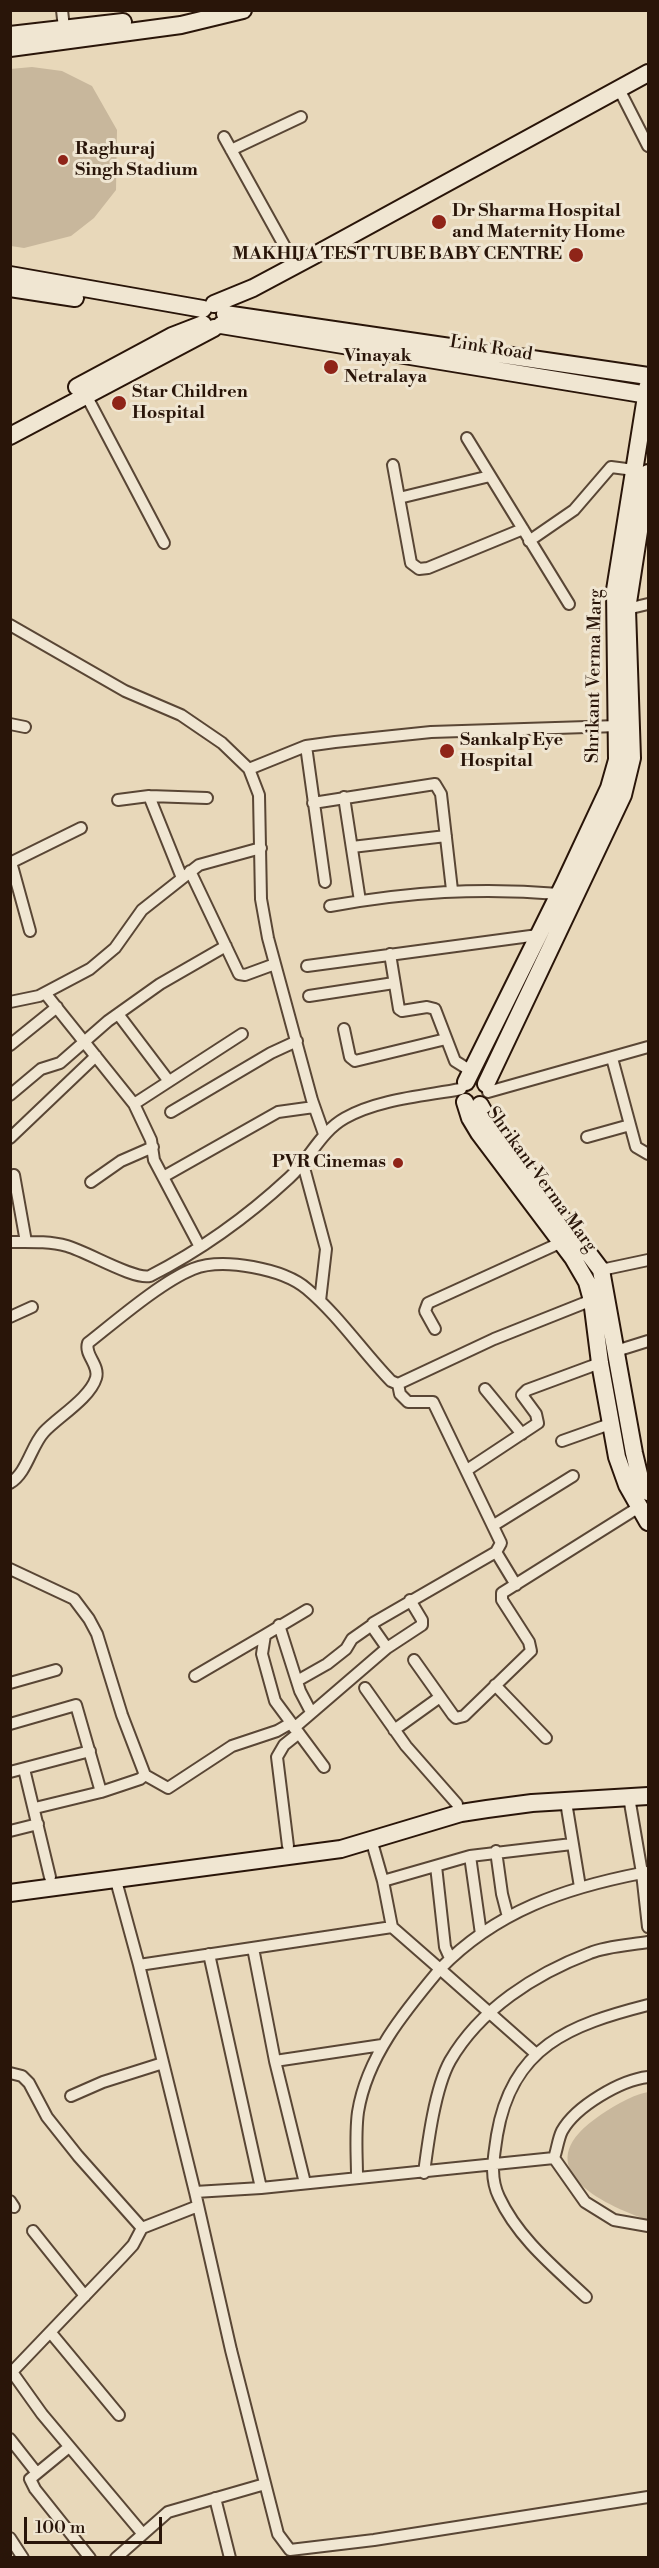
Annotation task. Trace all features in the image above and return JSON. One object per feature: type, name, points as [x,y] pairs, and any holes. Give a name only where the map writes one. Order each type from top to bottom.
[{"type":"street","points":[[62,10],[64,28]]},
{"type":"street","points":[[10,35],[121,23],[195,10]]},
{"type":"street","points":[[10,48],[181,25],[243,10]]},
{"type":"street","points":[[10,436],[86,395],[213,317],[253,288],[648,73]]},
{"type":"street","points":[[10,423],[172,336],[288,282],[648,80]]},
{"type":"street","points":[[622,95],[648,146]]},
{"type":"street","points":[[231,150],[301,117]]},
{"type":"street","points":[[224,137],[296,265]]},
{"type":"street","name":"Link Road","points":[[10,275],[213,317],[648,391]]},
{"type":"street","name":"Link Road","points":[[10,288],[648,376]]},
{"type":"street","name":"Shrikant Verma Marg","points":[[474,1089],[623,795],[632,758],[627,609],[648,391]]},
{"type":"street","points":[[86,395],[164,543]]},
{"type":"street","points":[[468,438],[569,604]]},
{"type":"street","points":[[393,465],[411,562],[419,569],[428,568],[523,529]]},
{"type":"street","points":[[530,541],[574,510],[611,467],[641,471]]},
{"type":"street","name":"Shrikant Verma Marg","points":[[641,471],[615,590],[617,760],[609,788],[538,935],[474,1089],[479,1134],[562,1242],[599,1297],[616,1351],[644,1488],[648,1522]]},
{"type":"street","points":[[399,498],[490,476]]},
{"type":"street","points":[[627,609],[648,604]]},
{"type":"street","points":[[10,625],[125,691],[181,715],[222,742],[249,769],[259,795],[261,898],[275,964],[314,1107],[324,1134]]},
{"type":"street","points":[[10,723],[26,727]]},
{"type":"street","points":[[249,769],[306,746],[431,732],[618,726]]},
{"type":"street","points":[[306,746],[325,882]]},
{"type":"street","points":[[313,803],[435,784],[441,794],[452,890]]},
{"type":"street","points":[[149,796],[186,874],[242,975],[275,964]]},
{"type":"street","points":[[118,800],[149,796],[207,798]]},
{"type":"street","points":[[344,797],[360,901]]},
{"type":"street","points":[[30,931],[11,862],[81,828]]},
{"type":"street","points":[[352,847],[446,836]]},
{"type":"street","points":[[10,1002],[45,993],[105,957],[142,910],[186,874],[207,862],[261,849]]},
{"type":"street","points":[[330,906],[452,890],[501,889],[559,894]]},
{"type":"street","points":[[307,966],[538,935]]},
{"type":"street","points":[[10,1095],[38,1071],[60,1063],[118,1014],[160,984],[226,946]]},
{"type":"street","points":[[390,954],[399,1009],[402,1011],[431,1007],[437,1014],[455,1061],[474,1089]]},
{"type":"street","points":[[309,996],[394,983]]},
{"type":"street","points":[[45,993],[134,1104],[153,1147],[154,1161],[200,1246]]},
{"type":"street","points":[[10,1045],[57,1007]]},
{"type":"street","points":[[118,1014],[168,1080]]},
{"type":"street","points":[[344,1029],[350,1057],[355,1061],[446,1039]]},
{"type":"street","points":[[134,1104],[242,1034]]},
{"type":"street","points":[[171,1112],[271,1053],[297,1041]]},
{"type":"street","points":[[10,1242],[66,1246],[144,1277],[166,1268],[255,1208],[303,1164],[324,1134],[346,1118],[365,1109],[474,1089],[612,1058],[648,1047]]},
{"type":"street","points":[[10,1138],[96,1056]]},
{"type":"street","points":[[612,1058],[636,1147],[648,1154]]},
{"type":"street","name":"Shrikant Verma Marg","points":[[474,1089],[489,1123],[601,1270],[600,1363],[610,1424],[620,1469],[644,1488]]},
{"type":"street","points":[[163,1177],[278,1112],[314,1107]]},
{"type":"street","points":[[587,1137],[630,1125]]},
{"type":"street","points":[[91,1182],[121,1161],[153,1147]]},
{"type":"street","points":[[303,1164],[326,1249],[320,1301]]},
{"type":"street","points":[[14,1175],[26,1242]]},
{"type":"street","points":[[435,1329],[425,1311],[428,1303],[562,1242]]},
{"type":"street","points":[[601,1270],[648,1260]]},
{"type":"street","points":[[10,1483],[17,1478],[45,1430],[94,1382],[97,1369],[87,1350],[88,1343],[187,1272],[206,1266],[256,1268],[291,1277],[320,1301],[391,1381],[398,1384],[494,1339],[599,1297]]},
{"type":"street","points":[[10,1317],[32,1307]]},
{"type":"street","points":[[616,1351],[648,1341]]},
{"type":"street","points":[[467,1470],[535,1425],[538,1419],[524,1399],[524,1392],[600,1363]]},
{"type":"street","points":[[297,1681],[327,1664],[346,1649],[352,1639],[410,1600],[496,1552],[501,1543],[433,1402],[408,1402],[400,1394],[398,1384]]},
{"type":"street","points":[[485,1389],[522,1434]]},
{"type":"street","points":[[562,1441],[610,1424]]},
{"type":"street","points":[[494,1526],[573,1476]]},
{"type":"street","points":[[414,1660],[453,1715],[460,1719],[531,1651],[500,1596],[644,1488]]},
{"type":"street","points":[[496,1552],[516,1585]]},
{"type":"street","points":[[10,1569],[74,1599],[89,1619],[97,1635],[122,1715],[145,1775],[168,1788],[232,1746],[277,1731],[294,1728]]},
{"type":"street","points":[[288,1846],[277,1757],[294,1728],[310,1712],[387,1648],[423,1623],[410,1600]]},
{"type":"street","points":[[195,1676],[307,1610]]},
{"type":"street","points":[[279,1625],[303,1701],[310,1712]]},
{"type":"street","points":[[372,1625],[387,1648]]},
{"type":"street","points":[[265,1635],[262,1654],[275,1701],[324,1767]]},
{"type":"street","points":[[10,1683],[56,1670]]},
{"type":"street","points":[[495,1685],[546,1738]]},
{"type":"street","points":[[365,1688],[394,1730],[457,1804]]},
{"type":"street","points":[[394,1730],[440,1696]]},
{"type":"street","points":[[10,1724],[76,1705],[101,1792]]},
{"type":"street","points":[[10,1772],[90,1751]]},
{"type":"street","points":[[24,1769],[50,1877]]},
{"type":"street","points":[[35,1808],[101,1792],[141,1779],[145,1775]]},
{"type":"street","points":[[10,1883],[344,1838],[457,1804],[546,1792],[648,1786]]},
{"type":"street","points":[[10,1893],[115,1877],[341,1849],[460,1813],[532,1803],[648,1796]]},
{"type":"street","points":[[629,1797],[645,1872],[648,1927]]},
{"type":"street","points":[[566,1802],[580,1887]]},
{"type":"street","points":[[10,1831],[38,1824]]},
{"type":"street","points":[[371,1839],[383,1881],[392,1927],[535,2053]]},
{"type":"street","points":[[383,1881],[470,1856],[496,1851],[572,1844]]},
{"type":"street","points":[[496,1851],[508,1917]]},
{"type":"street","points":[[470,1856],[481,1934]]},
{"type":"street","points":[[436,1866],[446,1947],[450,1958]]},
{"type":"street","points":[[357,2177],[358,2112],[382,2045],[406,2010],[450,1958],[508,1917],[547,1897],[645,1872]]},
{"type":"street","points":[[115,1877],[139,1965],[278,2534],[290,2550],[384,2539],[648,2497]]},
{"type":"street","points":[[139,1965],[392,1927]]},
{"type":"street","points":[[424,2173],[429,2128],[450,2062],[490,2011],[527,1984],[591,1952],[648,1942]]},
{"type":"street","points":[[253,1948],[275,2061],[305,2183]]},
{"type":"street","points":[[209,1954],[261,2188]]},
{"type":"street","points":[[586,2296],[536,2250],[513,2222],[499,2197],[492,2167],[500,2118],[519,2074],[535,2053],[549,2042],[609,2015],[648,2005]]},
{"type":"street","points":[[275,2061],[382,2045]]},
{"type":"street","points":[[71,2096],[103,2082],[163,2063]]},
{"type":"street","points":[[10,2073],[22,2076],[28,2083],[48,2117],[78,2157],[142,2228]]},
{"type":"street","points":[[554,2158],[563,2130],[585,2108],[610,2088],[648,2077]]},
{"type":"street","points":[[195,2192],[492,2167],[554,2158]]},
{"type":"street","points":[[554,2158],[585,2202],[614,2220],[648,2226]]},
{"type":"street","points":[[142,2533],[69,2447],[11,2373],[133,2245],[142,2228],[198,2206]]},
{"type":"street","points":[[33,2231],[86,2296]]},
{"type":"street","points":[[51,2333],[119,2415]]},
{"type":"street","points":[[12,2444],[36,2472]]},
{"type":"street","points":[[69,2447],[32,2475],[31,2483],[90,2558]]},
{"type":"street","points":[[116,2558],[168,2512],[265,2484]]},
{"type":"street","points":[[215,2498],[230,2558]]},
{"type":"street","points":[[10,2538],[23,2558]]},
{"type":"shaded area","name":"Raghuraj Singh Stadium","points":[[32,67],[62,71],[92,86],[117,130],[116,190],[94,218],[71,236],[24,248],[11,246],[10,69]]},
{"type":"shaded area","points":[[648,2092],[648,2220],[610,2204],[578,2182],[569,2168],[568,2153],[576,2137],[595,2119],[620,2103]]},
{"type":"place","name":"Raghuraj Singh Stadium","points":[[63,160]]},
{"type":"place","name":"Dr Sharma Hospital and Maternity Home","points":[[439,222]]},
{"type":"place","name":"MAKHIJA TEST TUBE BABY CENTRE","points":[[576,255]]},
{"type":"place","name":"Vinayak Netralaya","points":[[331,367]]},
{"type":"place","name":"Star Children Hospital","points":[[119,403]]},
{"type":"place","name":"Sankalp Eye Hospital","points":[[447,751]]},
{"type":"place","name":"PVR Cinemas","points":[[398,1163]]}]
